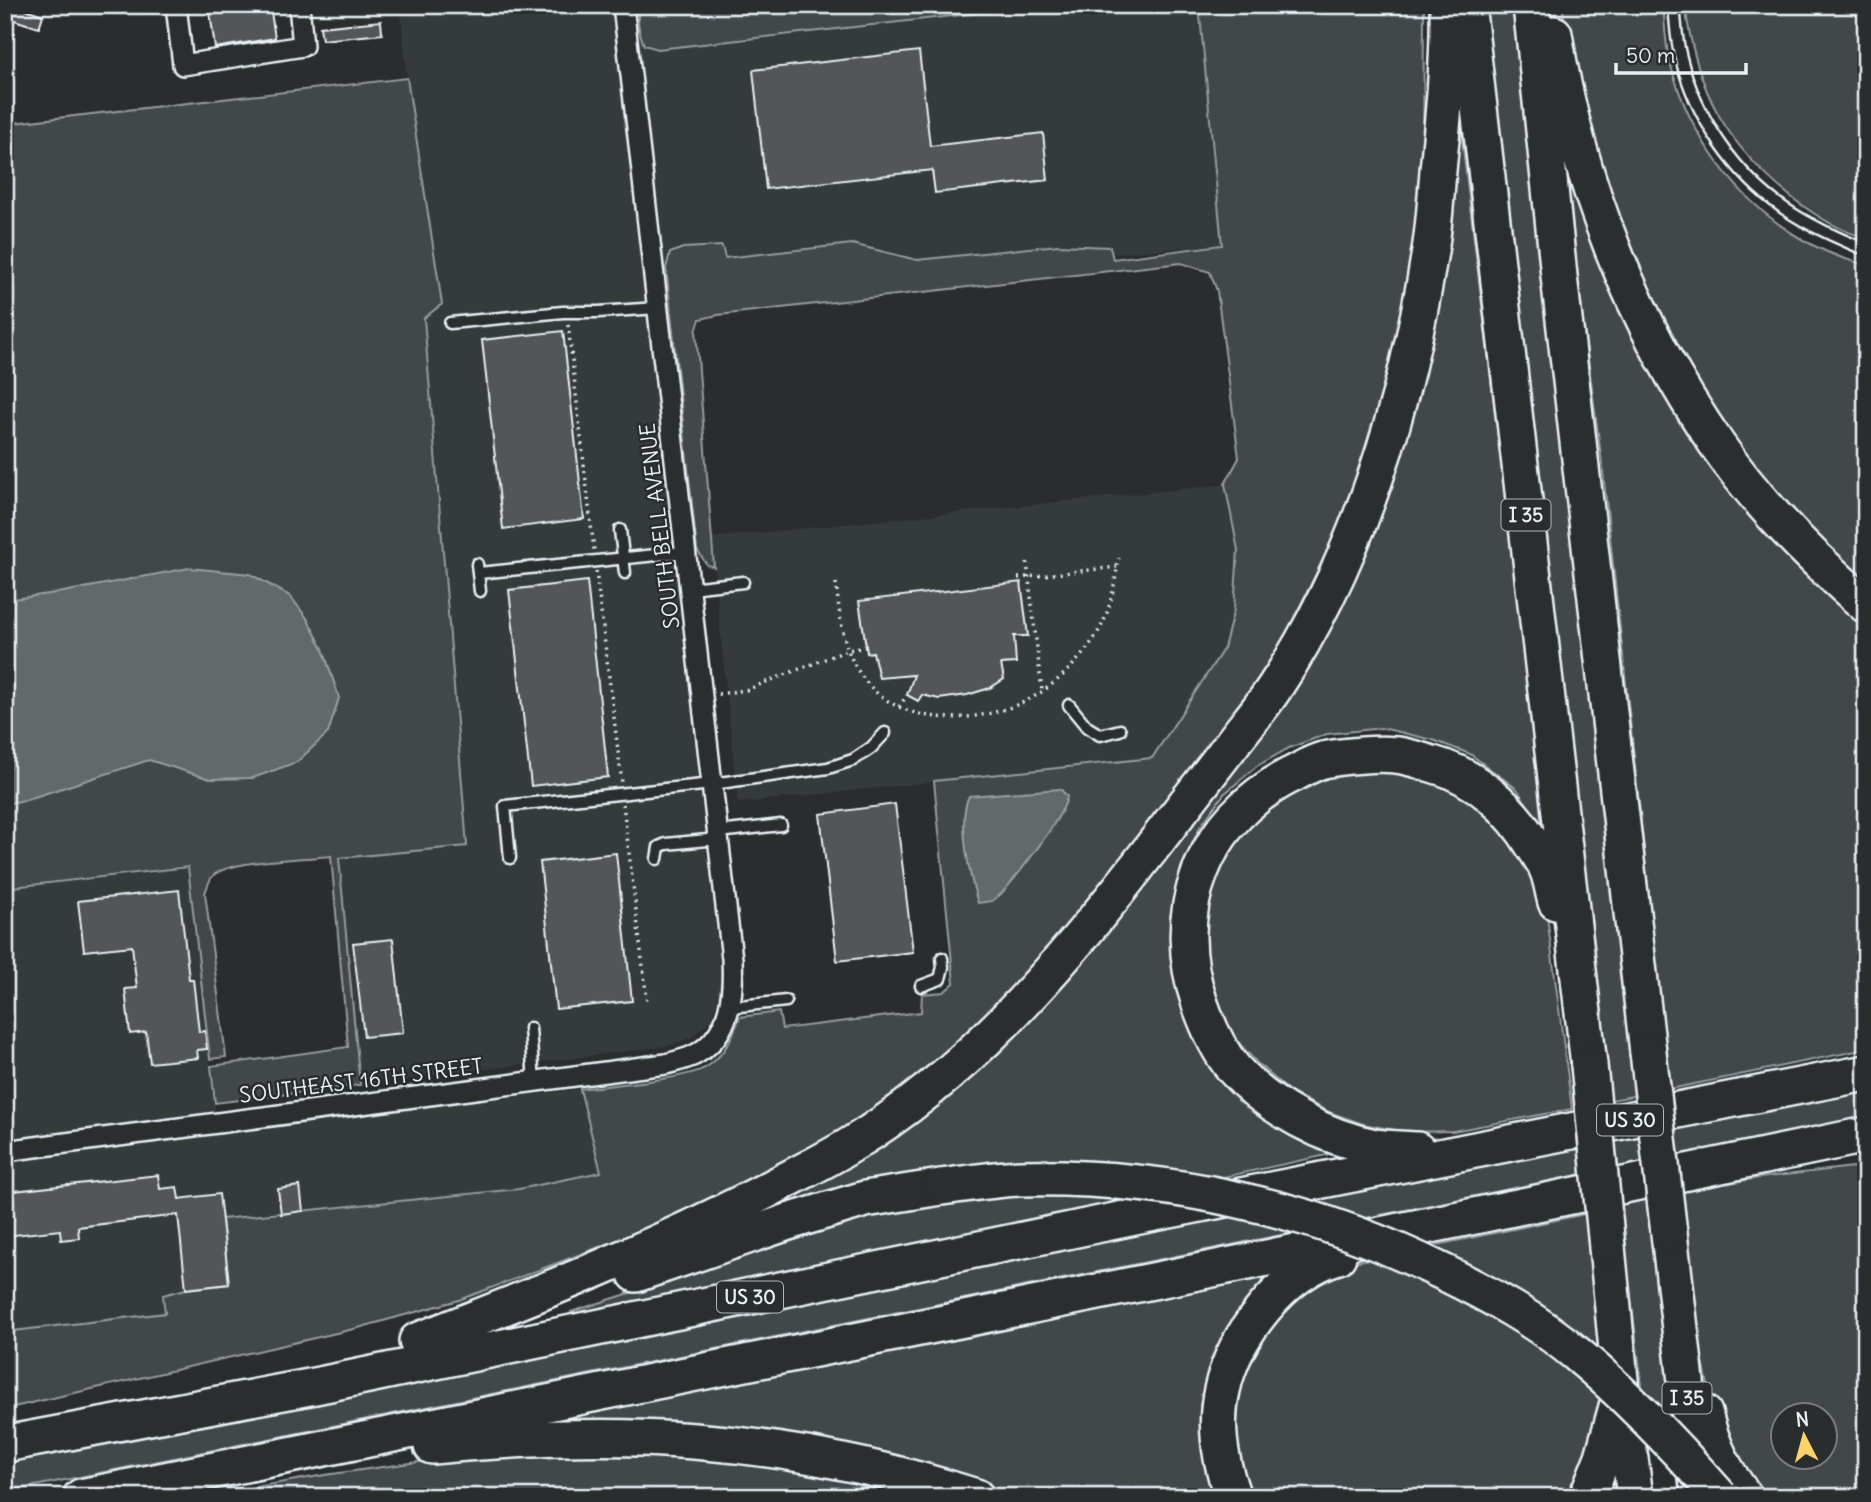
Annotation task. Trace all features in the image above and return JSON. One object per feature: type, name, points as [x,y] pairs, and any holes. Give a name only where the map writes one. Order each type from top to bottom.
[{"type":"highway","points":[[417,1341],[558,1287],[677,1234],[849,1146],[904,1109],[961,1064],[1011,1015],[1103,909],[1191,797],[1275,687],[1318,611],[1355,532],[1385,447],[1406,370],[1431,250],[1449,55],[1448,5]]},
{"type":"highway","name":"I 35","points":[[1467,5],[1585,1025],[1621,1390],[1636,1497]]},
{"type":"highway","name":"I 35","points":[[1531,5],[1559,276],[1699,1497]]},
{"type":"highway","points":[[1549,5],[1577,143],[1615,258],[1665,363],[1718,447],[1765,505],[1825,569],[1866,605]]},
{"type":"highway","points":[[1459,1153],[1375,1147],[1305,1122],[1270,1100],[1234,1069],[1209,1030],[1188,966],[1191,905],[1198,876],[1211,846],[1240,811],[1253,798],[1278,782],[1321,761],[1359,756],[1396,755],[1444,767],[1485,789],[1522,825],[1548,870],[1585,1025]]},
{"type":"highway","name":"US 30","points":[[39,1438],[582,1332],[1139,1216],[1866,1073]]},
{"type":"highway","points":[[81,1497],[1866,1136]]},
{"type":"highway","points":[[1730,1163],[1866,1157]]},
{"type":"highway","points":[[5,1444],[39,1438],[417,1341],[562,1299],[864,1199],[1018,1178],[1150,1183],[1211,1192],[1290,1211],[1398,1250],[1513,1309],[1577,1354],[1692,1464],[1720,1497]]},
{"type":"highway","points":[[1233,1497],[1226,1477],[1219,1434],[1222,1391],[1237,1347],[1262,1309],[1293,1279],[1333,1257],[1455,1220]]},
{"type":"highway","points":[[1676,1298],[1712,1445],[1728,1476],[1745,1497]]},
{"type":"highway","points":[[1587,1497],[1603,1457],[1621,1390]]},
{"type":"highway","points":[[90,1497],[394,1449],[500,1440],[620,1438],[694,1441],[763,1449],[845,1463],[943,1486],[976,1497]]},
{"type":"street","points":[[176,5],[183,65],[303,46],[299,5]]},
{"type":"street","name":"SOUTH BELL AVENUE","points":[[623,5],[732,959],[734,988],[728,1017],[715,1037]]},
{"type":"street","name":"SOUTHEAST 16TH STREET","points":[[5,1151],[666,1064],[698,1053],[715,1037]]},
{"type":"lane","points":[[1674,5],[1680,57],[1694,97],[1716,138],[1744,173],[1783,208],[1826,234],[1866,250]]},
{"type":"lane","points":[[450,323],[658,307]]},
{"type":"lane","points":[[620,530],[625,573]]},
{"type":"lane","points":[[480,591],[478,568],[686,552]]},
{"type":"lane","points":[[690,588],[743,582]]},
{"type":"lane","points":[[1069,705],[1087,727],[1100,735],[1121,730]]},
{"type":"lane","points":[[510,858],[505,806],[712,784],[828,768],[853,760],[871,748],[885,733]]},
{"type":"lane","points":[[657,859],[659,847],[666,845],[781,825]]},
{"type":"lane","points":[[921,986],[940,979],[942,958]]},
{"type":"lane","points":[[730,1007],[786,1001]]},
{"type":"lane","points":[[530,1028],[534,1082]]},
{"type":"path","points":[[567,312],[595,561]]},
{"type":"path","points":[[836,583],[841,632],[863,679],[885,698],[911,713],[950,719],[989,714],[1021,704],[1042,691],[1086,650],[1103,623],[1119,558]]},
{"type":"path","points":[[1027,562],[1042,691]]},
{"type":"path","points":[[1018,578],[1118,567]]},
{"type":"path","points":[[702,696],[746,690],[848,650],[866,646]]},
{"type":"path","points":[[900,707],[907,695]]},
{"type":"shaded area","points":[[400,5],[938,5],[940,18],[1051,5],[1199,5],[1223,245],[643,289],[722,985],[711,1020],[691,1038],[668,1046],[360,1085],[339,858],[467,846],[424,317],[442,303],[407,78]]},
{"type":"shaded area","points":[[640,5],[1051,5],[658,49],[644,45],[638,25]]},
{"type":"shaded area","points":[[1199,5],[1424,5],[1423,183],[1401,323],[1374,433],[1329,548],[1272,662],[1206,752],[1052,945],[989,1012],[918,1080],[835,1136],[722,1197],[618,1240],[459,1300],[358,1328],[5,1409],[5,1332],[165,1313],[163,1295],[186,1289],[229,1284],[222,1219],[519,1189],[601,1172],[580,1089],[698,1071],[708,1066],[724,1050],[740,1017],[779,1012],[782,1029],[921,1012],[922,994],[944,992],[954,983],[934,781],[1152,758],[1224,648],[1234,609],[1238,550],[1225,484],[1239,458],[1217,291],[1210,272],[1181,263],[700,319],[696,331],[714,567],[707,565],[697,550],[666,268],[670,253],[683,248],[722,246],[725,258],[852,244],[917,260],[1058,245],[1110,247],[1113,259],[1222,245]]},
{"type":"shaded area","points":[[1481,5],[1512,5],[1638,1095],[1606,1101]]},
{"type":"shaded area","points":[[1562,5],[1663,5],[1668,52],[1680,94],[1696,128],[1716,160],[1739,189],[1767,215],[1797,236],[1830,253],[1866,265],[1866,586],[1848,572],[1762,478],[1704,401],[1655,314],[1605,198],[1577,97]]},
{"type":"shaded area","points":[[1685,5],[1866,5],[1866,238],[1829,222],[1795,200],[1771,180],[1733,138],[1707,91],[1697,64]]},
{"type":"shaded area","points":[[407,78],[442,304],[424,318],[467,846],[339,858],[360,1085],[215,1103],[211,1066],[348,1047],[331,856],[237,866],[224,869],[211,878],[205,893],[226,1057],[210,1059],[188,867],[5,888],[5,124]]},
{"type":"shaded area","points":[[1461,132],[1545,824],[1540,826],[1517,789],[1470,754],[1433,740],[1382,728],[1327,734],[1289,748],[1257,766],[1224,794],[1200,827],[1181,867],[1173,912],[1184,1005],[1332,1143],[1327,1155],[1214,1179],[1184,1174],[745,1223],[816,1181],[950,1087],[1342,583],[1452,135]]},
{"type":"shaded area","points":[[1563,173],[1569,173],[1613,289],[1866,615],[1866,1049],[1670,1089],[1602,463]]},
{"type":"shaded area","points":[[1298,477],[1224,648],[1152,758],[738,803],[711,538]]},
{"type":"shaded area","points":[[189,568],[250,574],[290,596],[307,618],[323,649],[339,698],[328,733],[297,762],[253,778],[210,779],[149,760],[5,804],[5,600]]},
{"type":"shaded area","points":[[1348,755],[1477,787],[1544,893],[1572,1109],[1453,1131],[1405,1132],[1363,1124],[1329,1112],[1290,1092],[1257,1063],[1229,1032],[1208,993],[1195,921],[1239,814]]},
{"type":"shaded area","points":[[1060,789],[1067,796],[1064,805],[1039,846],[1001,894],[992,901],[978,903],[964,834],[969,796]]},
{"type":"shaded area","points":[[188,867],[218,1133],[580,1089],[602,1172],[519,1189],[222,1219],[229,1284],[165,1313],[5,1331],[5,888]]},
{"type":"shaded area","points":[[1866,1089],[1866,1117],[5,1492],[5,1463]]},
{"type":"shaded area","points":[[1853,1167],[1866,1169],[1866,1497],[1759,1497],[1714,1412],[1701,1353],[1683,1191],[1759,1178]]},
{"type":"shaded area","points":[[1047,1195],[1137,1199],[573,1322],[571,1312],[861,1219],[943,1202],[994,1196]]},
{"type":"shaded area","points":[[1651,1199],[1675,1422],[1643,1393],[1619,1205]]},
{"type":"shaded area","points":[[1585,1214],[1599,1353],[1599,1399],[1595,1434],[1571,1497],[1245,1497],[1231,1409],[1259,1334],[1313,1281],[1355,1262]]},
{"type":"shaded area","points":[[1286,1267],[1248,1308],[1219,1497],[1023,1497],[979,1482],[538,1427],[537,1419]]},
{"type":"shaded area","points":[[625,1453],[790,1466],[933,1497],[198,1497],[447,1458]]},
{"type":"building","points":[[5,5],[43,15],[39,28],[5,17]]},
{"type":"building","points":[[209,5],[270,5],[275,38],[215,48]]},
{"type":"building","points":[[381,21],[382,34],[322,40],[320,27]]},
{"type":"building","points":[[919,51],[930,146],[1043,133],[1048,180],[935,193],[932,170],[766,189],[753,70]]},
{"type":"building","points":[[563,331],[584,519],[503,529],[482,340]]},
{"type":"building","points":[[587,581],[608,777],[531,786],[509,590]]},
{"type":"building","points":[[1021,582],[1028,636],[1014,636],[1016,663],[1001,664],[1004,679],[990,688],[967,695],[939,699],[922,695],[918,701],[907,695],[914,675],[879,678],[873,652],[867,653],[859,601]]},
{"type":"building","points":[[895,804],[913,952],[837,961],[820,814]]},
{"type":"building","points":[[616,853],[632,1001],[556,1009],[540,862]]},
{"type":"building","points":[[179,890],[189,979],[193,979],[199,1032],[205,1031],[207,1049],[197,1050],[198,1058],[150,1063],[146,1032],[130,1034],[125,989],[137,988],[132,946],[84,951],[78,901]]},
{"type":"building","points":[[393,939],[403,1033],[364,1037],[353,943]]},
{"type":"building","points":[[158,1175],[160,1189],[177,1187],[179,1199],[219,1194],[229,1284],[186,1289],[178,1215],[78,1227],[79,1238],[61,1240],[60,1230],[5,1236],[5,1192]]},
{"type":"building","points":[[300,1186],[303,1211],[281,1214],[278,1189]]}]
